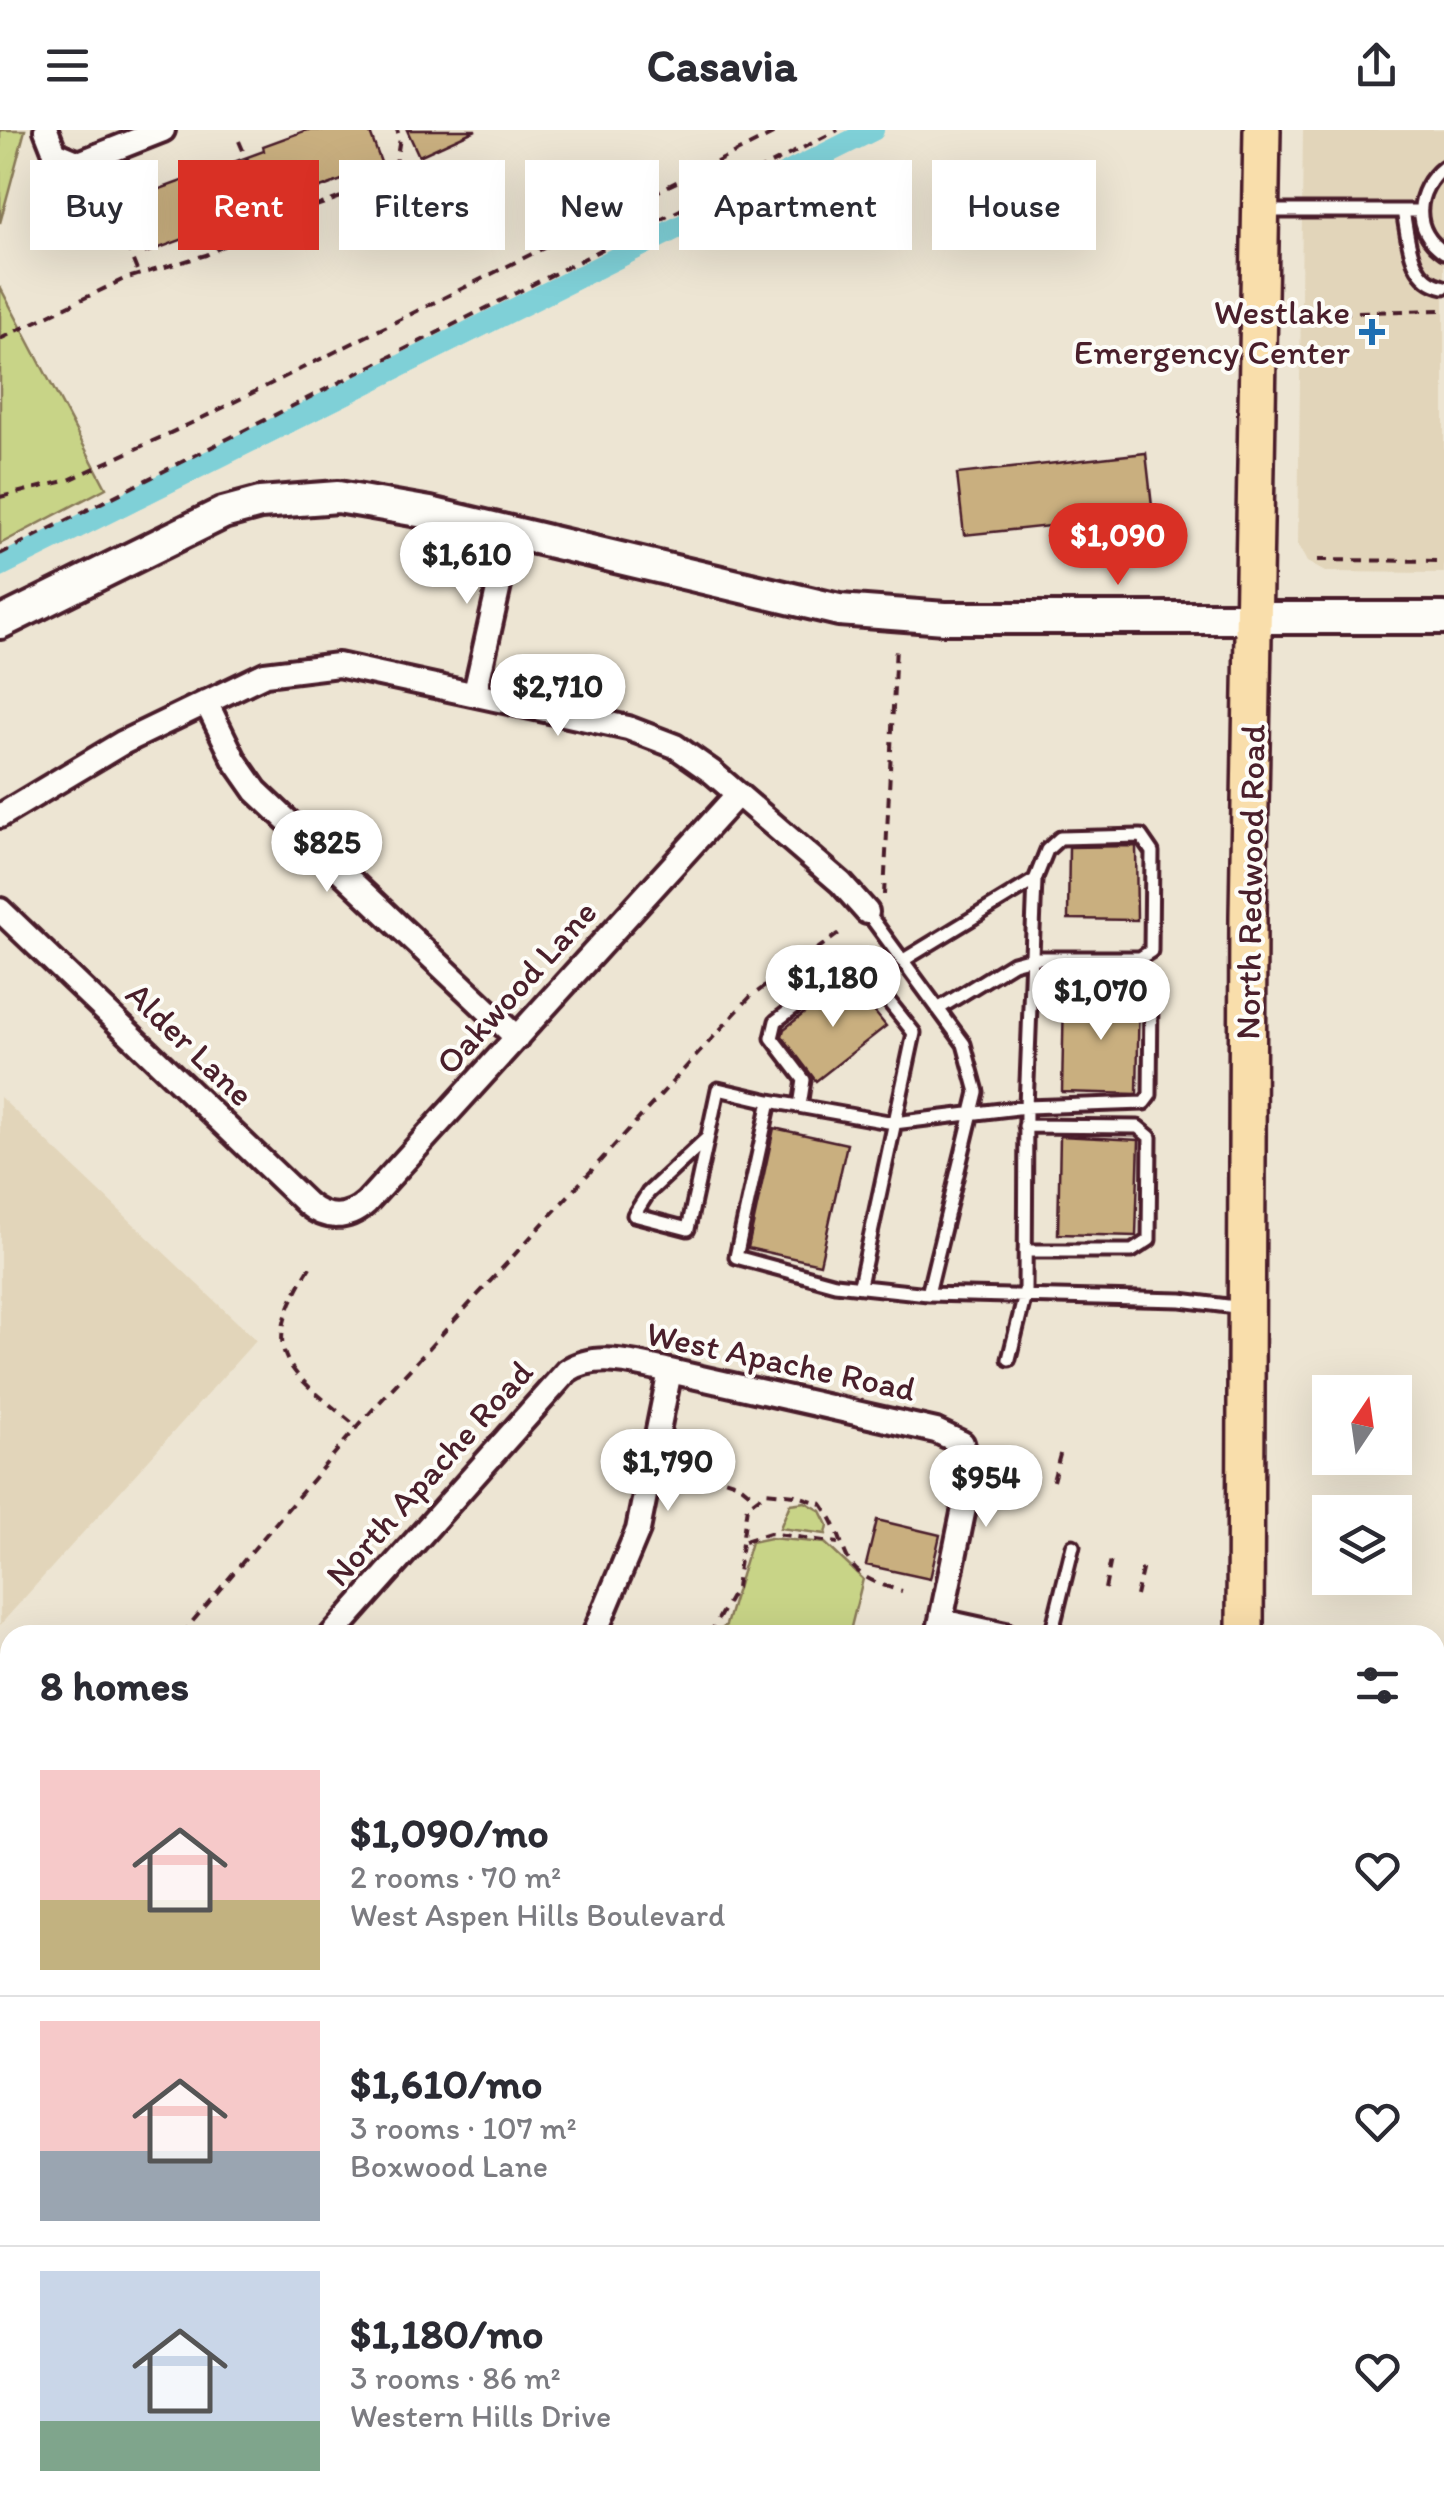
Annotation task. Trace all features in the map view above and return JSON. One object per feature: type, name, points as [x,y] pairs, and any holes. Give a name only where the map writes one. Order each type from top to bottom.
[{"type":"main road","name":"North Redwood Road","points":[[1245,1625],[1248,883],[1256,620],[1262,130]]},
{"type":"street","points":[[46,130],[55,153],[79,163],[163,130]]},
{"type":"street","points":[[0,623],[189,528],[260,503],[338,497],[512,532],[839,610],[945,618],[1444,618]]},
{"type":"street","points":[[474,693],[512,532]]},
{"type":"street","points":[[0,816],[71,771],[264,674],[318,665],[358,668],[652,736],[694,758],[841,883],[875,906]]},
{"type":"street","points":[[206,702],[235,761],[256,791],[516,1038]]},
{"type":"street","name":"Oakwood Lane","points":[[339,1216],[366,1203],[738,794]]},
{"type":"street","name":"Alder Lane","points":[[0,910],[306,1204],[322,1214],[339,1216]]},
{"type":"street","name":"West Apache Road","points":[[582,1361],[627,1362],[670,1371],[936,1431],[962,1443],[971,1474],[941,1625]]},
{"type":"street","name":"North Apache Road","points":[[341,1625],[566,1371],[582,1361]]},
{"type":"street","points":[[598,1625],[638,1530],[670,1371]]},
{"type":"lane","points":[[1444,167],[1425,187],[1420,211],[1428,236],[1444,252]]},
{"type":"lane","points":[[1261,212],[1420,211]]},
{"type":"lane","points":[[1403,212],[1415,266],[1428,282],[1444,288]]},
{"type":"lane","points":[[938,1010],[1013,963],[1032,958],[1140,958],[1151,951],[1152,852],[1141,836],[1060,838],[1047,850],[1035,880],[1032,958],[1026,1107],[1025,1126],[1026,1295],[1009,1359]]},
{"type":"lane","points":[[902,961],[1035,880]]},
{"type":"lane","points":[[875,906],[902,961],[964,1044],[977,1092],[928,1294]]},
{"type":"lane","points":[[800,1106],[804,1080],[772,1038],[776,1020],[850,965],[862,968],[914,1033],[860,1286]]},
{"type":"lane","points":[[708,1138],[648,1193],[634,1216],[688,1228],[708,1138],[718,1089],[894,1123],[1026,1107],[1144,1104],[1150,1095],[1151,994],[1144,984],[1031,983]]},
{"type":"lane","points":[[770,1100],[736,1257],[835,1284],[928,1294],[1181,1300],[1247,1309]]},
{"type":"lane","points":[[1025,1126],[1138,1128],[1150,1137],[1149,1240],[1132,1251],[1025,1251]]},
{"type":"lane","points":[[1054,1625],[1073,1546]]},
{"type":"path","points":[[319,205],[357,191],[395,168],[397,130]]},
{"type":"path","points":[[0,497],[69,480],[196,421],[781,130]]},
{"type":"path","points":[[0,554],[838,130]]},
{"type":"path","points":[[239,142],[247,160]]},
{"type":"path","points":[[129,250],[139,274]]},
{"type":"path","points":[[0,340],[139,274],[214,250]]},
{"type":"path","points":[[1322,313],[1444,310]]},
{"type":"path","points":[[1318,560],[1444,561]]},
{"type":"path","points":[[875,906],[896,646]]},
{"type":"path","points":[[189,1625],[357,1427],[750,997],[844,930]]},
{"type":"path","points":[[310,1267],[286,1307],[282,1351],[286,1367],[357,1427]]},
{"type":"path","points":[[1053,1481],[1062,1447]]},
{"type":"path","points":[[668,1458],[686,1470],[739,1484],[755,1497],[782,1493],[822,1504],[832,1517],[838,1543],[857,1571],[874,1583],[902,1590]]},
{"type":"path","points":[[716,1625],[736,1588],[744,1517],[755,1497]]},
{"type":"path","points":[[744,1542],[770,1533],[838,1543]]},
{"type":"path","points":[[1105,1589],[1112,1554]]},
{"type":"path","points":[[1136,1596],[1144,1561]]},
{"type":"shaded area","name":"Westlake Emergency Center","points":[[1303,130],[1444,130],[1444,573],[1325,572],[1307,562],[1298,545]]},
{"type":"shaded area","points":[[0,1097],[256,1340],[0,1625]]},
{"type":"green space","points":[[0,130],[25,130],[0,223]]},
{"type":"green space","points":[[0,287],[106,488],[0,544]]},
{"type":"green space","points":[[805,1502],[821,1511],[828,1525],[826,1534],[780,1528],[790,1504]]},
{"type":"green space","points":[[770,1538],[825,1543],[863,1579],[852,1625],[726,1625],[751,1542]]},
{"type":"building","points":[[307,130],[369,130],[380,160],[339,160],[339,181],[319,188],[319,160],[239,160],[264,151],[263,146]]},
{"type":"building","points":[[407,130],[476,130],[419,156]]},
{"type":"building","points":[[178,182],[178,241],[158,249],[158,190]]},
{"type":"building","points":[[1146,453],[1153,515],[964,535],[957,474]]},
{"type":"building","points":[[1136,846],[1137,920],[1068,919],[1069,847]]},
{"type":"building","points":[[848,979],[886,1026],[816,1081],[782,1036],[784,1029]]},
{"type":"building","points":[[1064,993],[1139,993],[1137,1094],[1062,1092]]},
{"type":"building","points":[[774,1128],[847,1144],[820,1264],[748,1248]]},
{"type":"building","points":[[1060,1136],[1139,1140],[1136,1236],[1058,1234]]},
{"type":"building","points":[[877,1520],[940,1535],[930,1579],[866,1565]]},
{"type":"waterway","points":[[0,566],[873,130]]},
{"type":"place","name":"Westlake Emergency Center","points":[[1372,332]]}]
